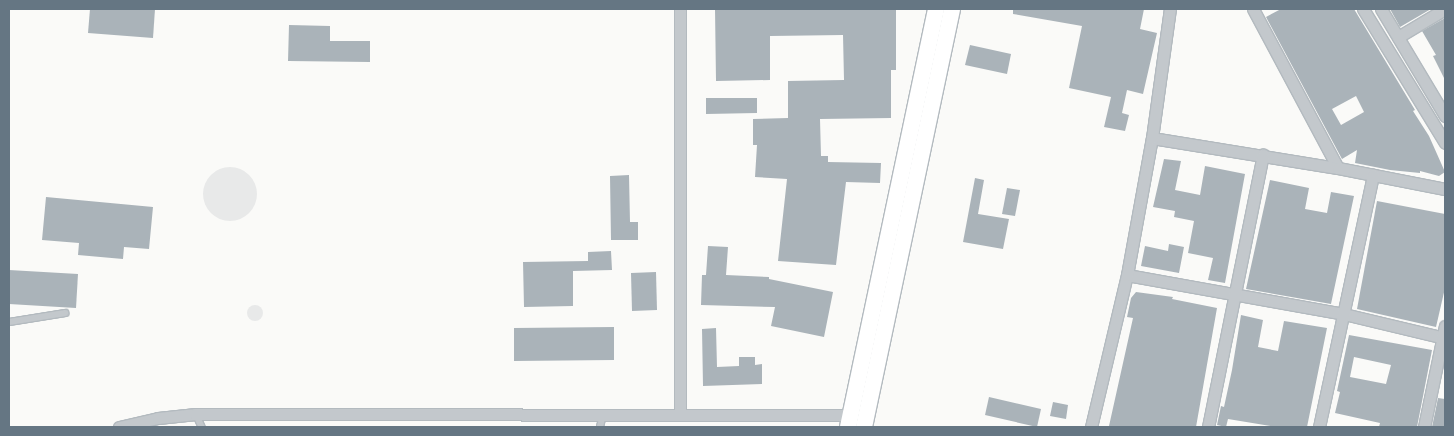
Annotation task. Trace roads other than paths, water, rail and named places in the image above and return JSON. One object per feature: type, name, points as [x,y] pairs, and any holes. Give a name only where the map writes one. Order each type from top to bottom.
[{"type":"main road","points":[[850,421],[936,9]]},
{"type":"main road","points":[[864,427],[952,9]]},
{"type":"street","points":[[680,9],[680,415]]},
{"type":"street","points":[[1091,427],[1127,275],[1152,138],[1170,9]]},
{"type":"street","points":[[1253,9],[1338,168]]},
{"type":"street","points":[[1363,9],[1445,143]]},
{"type":"street","points":[[1381,9],[1445,116]]},
{"type":"street","points":[[1398,37],[1445,9]]},
{"type":"street","points":[[1152,138],[1338,168],[1445,189]]},
{"type":"street","points":[[1208,427],[1237,294],[1263,155]]},
{"type":"street","points":[[1319,427],[1373,175]]},
{"type":"street","points":[[1127,275],[1445,334],[1424,427]]},
{"type":"street","points":[[119,427],[158,418],[196,414],[680,415],[850,421]]},
{"type":"lane","points":[[9,322],[65,313]]},
{"type":"lane","points":[[196,414],[202,427]]},
{"type":"lane","points":[[600,427],[603,415]]}]
